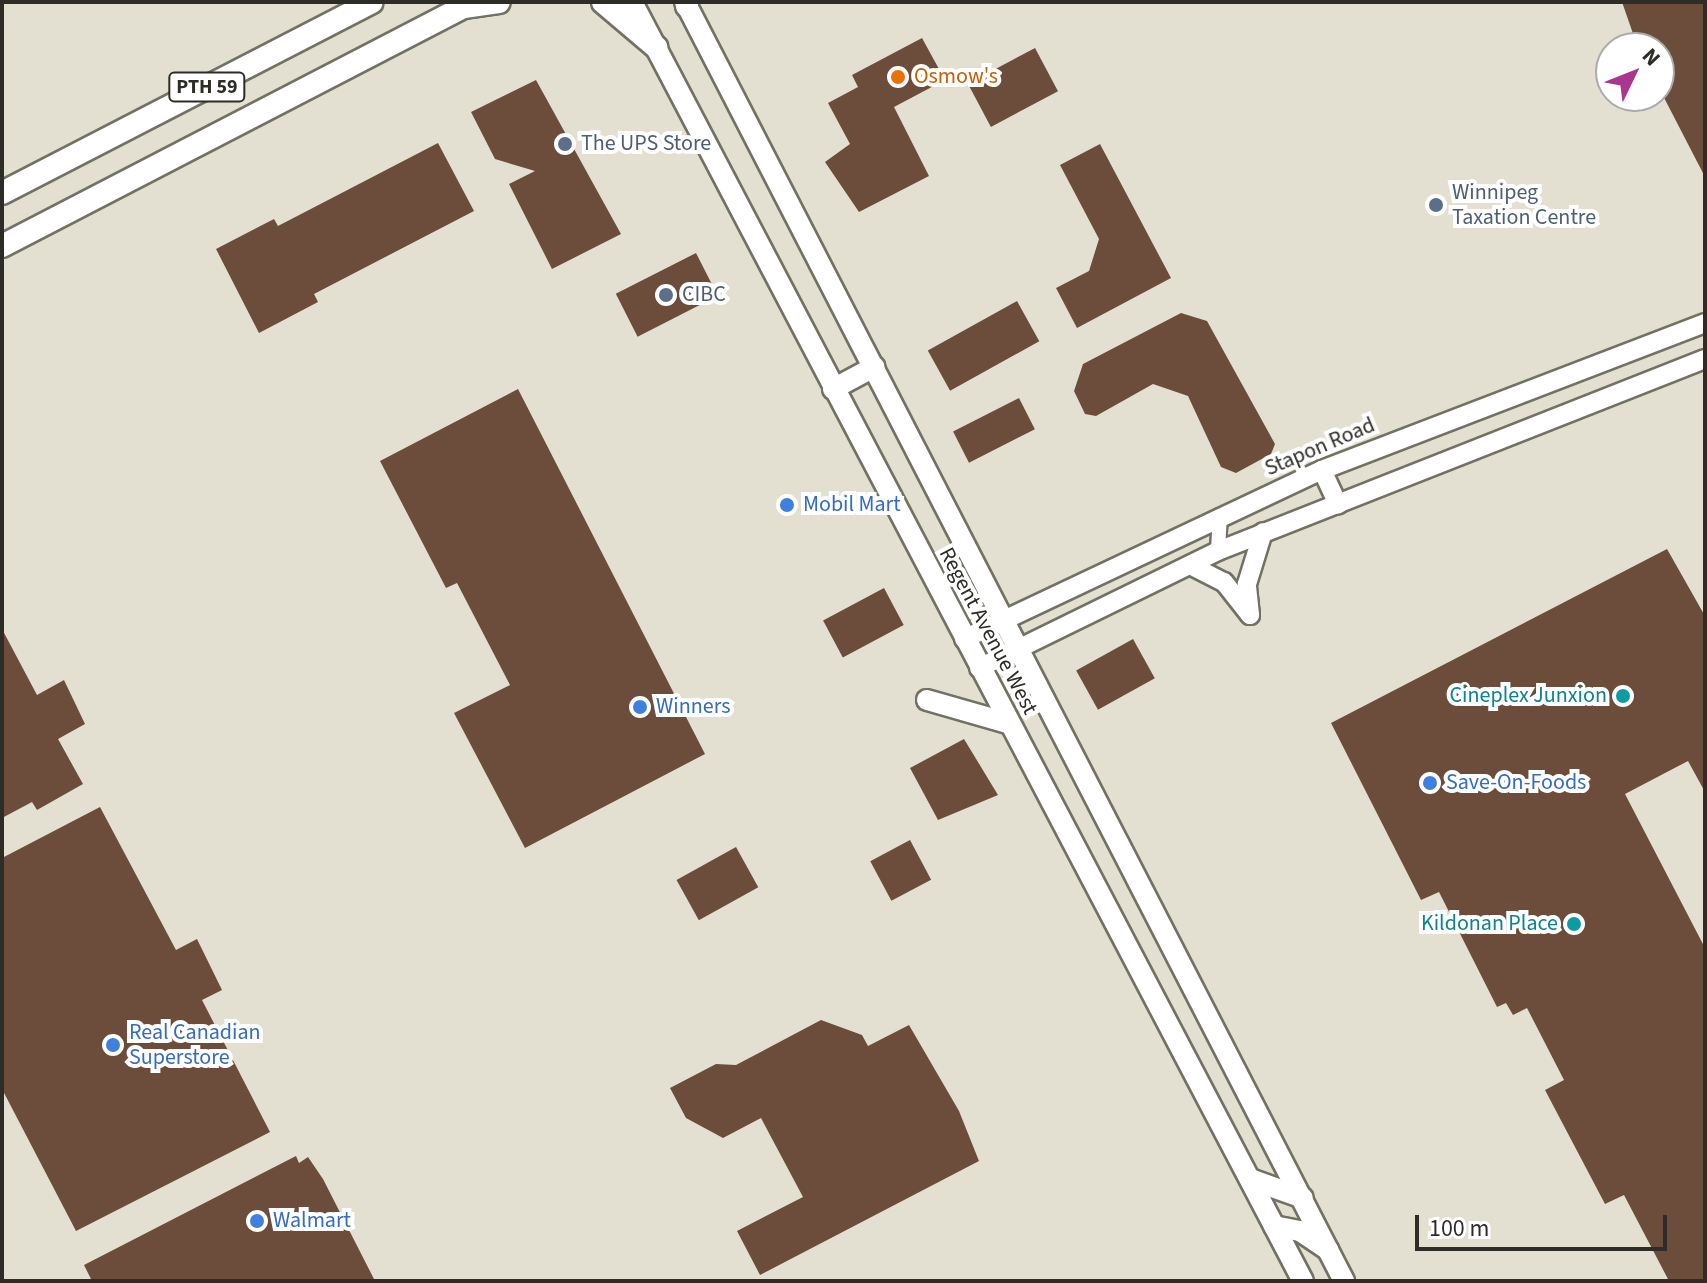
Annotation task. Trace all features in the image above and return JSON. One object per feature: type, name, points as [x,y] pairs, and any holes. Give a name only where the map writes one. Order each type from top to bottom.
[{"type":"main road","name":"PTH 59","points":[[2,193],[372,2]]},
{"type":"main road","points":[[468,4],[499,2]]},
{"type":"main road","points":[[603,2],[656,47]]},
{"type":"main road","name":"Regent Avenue West","points":[[632,2],[1303,1281]]},
{"type":"main road","name":"Regent Avenue West","points":[[687,3],[874,367],[1008,618],[1344,1281]]},
{"type":"main road","name":"PTH 59","points":[[2,246],[468,4]]},
{"type":"main road","points":[[833,389],[874,367]]},
{"type":"main road","points":[[927,700],[1008,723]]},
{"type":"main road","points":[[1250,1179],[1303,1198]]},
{"type":"main road","points":[[1274,1226],[1300,1231],[1328,1250]]},
{"type":"street","name":"Stapon Road","points":[[964,639],[1322,470],[1557,376],[1705,323]]},
{"type":"street","points":[[979,668],[1023,650],[1218,551],[1570,409],[1705,359]]},
{"type":"street","points":[[1557,376],[1570,409]]},
{"type":"street","points":[[1322,470],[1338,505]]},
{"type":"street","points":[[1218,551],[1220,516]]},
{"type":"street","points":[[1190,565],[1224,582],[1250,615],[1247,584],[1263,532]]},
{"type":"building","points":[[1622,2],[1705,2],[1705,177],[1671,112],[1675,112],[1675,32],[1632,32]]},
{"type":"building","points":[[922,38],[945,80],[894,107],[929,176],[859,212],[825,162],[850,144],[828,103],[858,87],[852,75]]},
{"type":"building","points":[[1035,48],[1058,91],[991,127],[968,84]]},
{"type":"building","points":[[536,80],[621,234],[552,269],[509,184],[535,171],[495,159],[471,112]]},
{"type":"building","points":[[438,143],[474,211],[314,294],[318,302],[259,333],[216,249],[274,219],[278,226]]},
{"type":"building","points":[[1100,144],[1171,278],[1077,328],[1056,288],[1089,271],[1099,239],[1060,165]]},
{"type":"building","name":"CIBC","points":[[696,253],[718,296],[638,337],[616,294]]},
{"type":"building","points":[[1017,301],[1039,341],[950,391],[928,350]]},
{"type":"building","points":[[1181,313],[1207,321],[1275,444],[1271,454],[1236,473],[1221,467],[1188,396],[1153,384],[1096,416],[1085,414],[1074,391],[1083,364]]},
{"type":"building","points":[[518,389],[705,754],[525,848],[454,713],[510,685],[457,583],[446,588],[380,461]]},
{"type":"building","points":[[1019,398],[1035,429],[969,463],[953,432]]},
{"type":"building","name":"Kildonan Place","points":[[1667,549],[1705,616],[1705,792],[1688,761],[1625,794],[1705,948],[1705,1281],[1669,1281],[1624,1195],[1605,1204],[1545,1090],[1564,1080],[1527,1008],[1513,1015],[1506,1003],[1497,1007],[1439,892],[1421,900],[1331,723]]},
{"type":"building","points":[[884,588],[904,625],[843,657],[823,620]]},
{"type":"building","points":[[2,629],[37,695],[64,680],[85,724],[58,739],[83,784],[37,810],[32,802],[2,818]]},
{"type":"building","points":[[1133,639],[1155,678],[1098,710],[1076,671]]},
{"type":"building","points":[[964,739],[998,795],[938,820],[910,768]]},
{"type":"building","name":"Real Canadian Superstore","points":[[100,807],[176,950],[197,939],[222,990],[202,1000],[270,1132],[76,1231],[2,1089],[2,858]]},
{"type":"building","points":[[910,840],[931,880],[891,901],[870,861]]},
{"type":"building","points":[[736,847],[758,887],[699,920],[677,880]]},
{"type":"building","points":[[821,1020],[862,1035],[868,1046],[909,1025],[959,1111],[979,1161],[760,1275],[737,1231],[803,1197],[761,1118],[723,1138],[686,1118],[670,1088],[716,1064],[736,1065]]},
{"type":"building","name":"Walmart","points":[[296,1156],[299,1163],[308,1157],[323,1179],[375,1281],[92,1281],[84,1265]]},
{"type":"place","name":"Osmow's","points":[[898,77]]},
{"type":"place","name":"The UPS Store","points":[[565,144]]},
{"type":"place","name":"Winnipeg Taxation Centre","points":[[1436,205]]},
{"type":"place","name":"CIBC","points":[[666,295]]},
{"type":"place","name":"Mobil Mart","points":[[787,505]]},
{"type":"place","name":"Cineplex Junxion","points":[[1623,696]]},
{"type":"place","name":"Winners","points":[[640,707]]},
{"type":"place","name":"Save-On-Foods","points":[[1430,783]]},
{"type":"place","name":"Kildonan Place","points":[[1574,924]]},
{"type":"place","name":"Real Canadian Superstore","points":[[113,1045]]},
{"type":"place","name":"Walmart","points":[[257,1221]]}]
